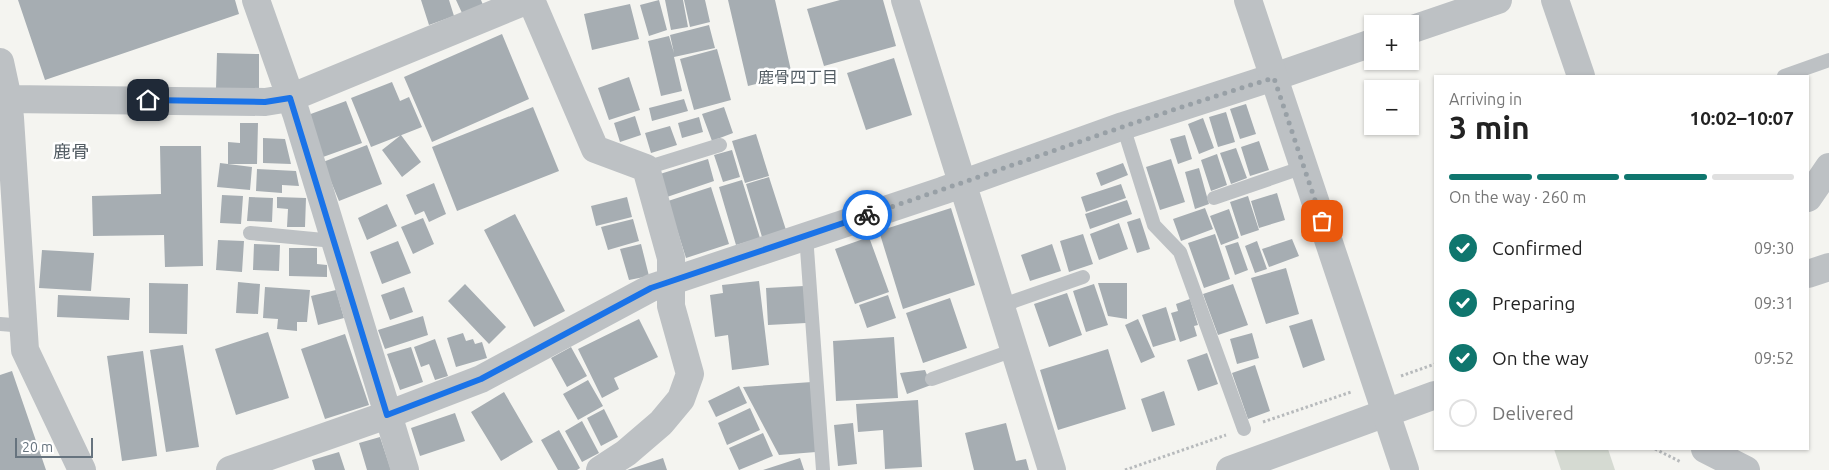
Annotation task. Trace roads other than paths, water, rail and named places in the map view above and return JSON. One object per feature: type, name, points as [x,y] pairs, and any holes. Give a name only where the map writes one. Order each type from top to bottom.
[{"type":"street","points":[[256,0],[290,98],[405,470]]},
{"type":"street","points":[[4,100],[265,102],[290,98],[531,0],[596,149],[646,168],[671,258],[671,306],[690,374],[681,399],[661,423],[626,453],[600,470]]},
{"type":"street","points":[[905,0],[1052,470]]},
{"type":"street","points":[[1248,0],[1405,470]]},
{"type":"street","points":[[1419,27],[1498,0]]},
{"type":"street","points":[[1555,0],[1581,75]]},
{"type":"street","points":[[230,470],[387,415],[481,379],[651,288],[962,184],[1123,126],[1274,78],[1364,46]]},
{"type":"street","points":[[0,62],[4,100],[12,325],[82,470]]},
{"type":"street","points":[[1809,197],[1829,167]]},
{"type":"street","points":[[1809,274],[1829,267]]},
{"type":"street","points":[[1230,470],[1434,395]]},
{"type":"street","points":[[1696,457],[1746,470]]},
{"type":"lane","points":[[1787,75],[1829,60]]},
{"type":"lane","points":[[1123,126],[1154,225],[1180,252],[1244,429]]},
{"type":"lane","points":[[646,168],[720,145]]},
{"type":"lane","points":[[1214,198],[1304,167]]},
{"type":"lane","points":[[250,233],[334,240]]},
{"type":"lane","points":[[806,235],[823,470]]},
{"type":"lane","points":[[1000,306],[1084,277]]},
{"type":"lane","points":[[932,379],[1014,350]]},
{"type":"district","name":"鹿骨四丁目","points":[[798,77]]},
{"type":"district","name":"鹿骨","points":[[71,151]]}]
